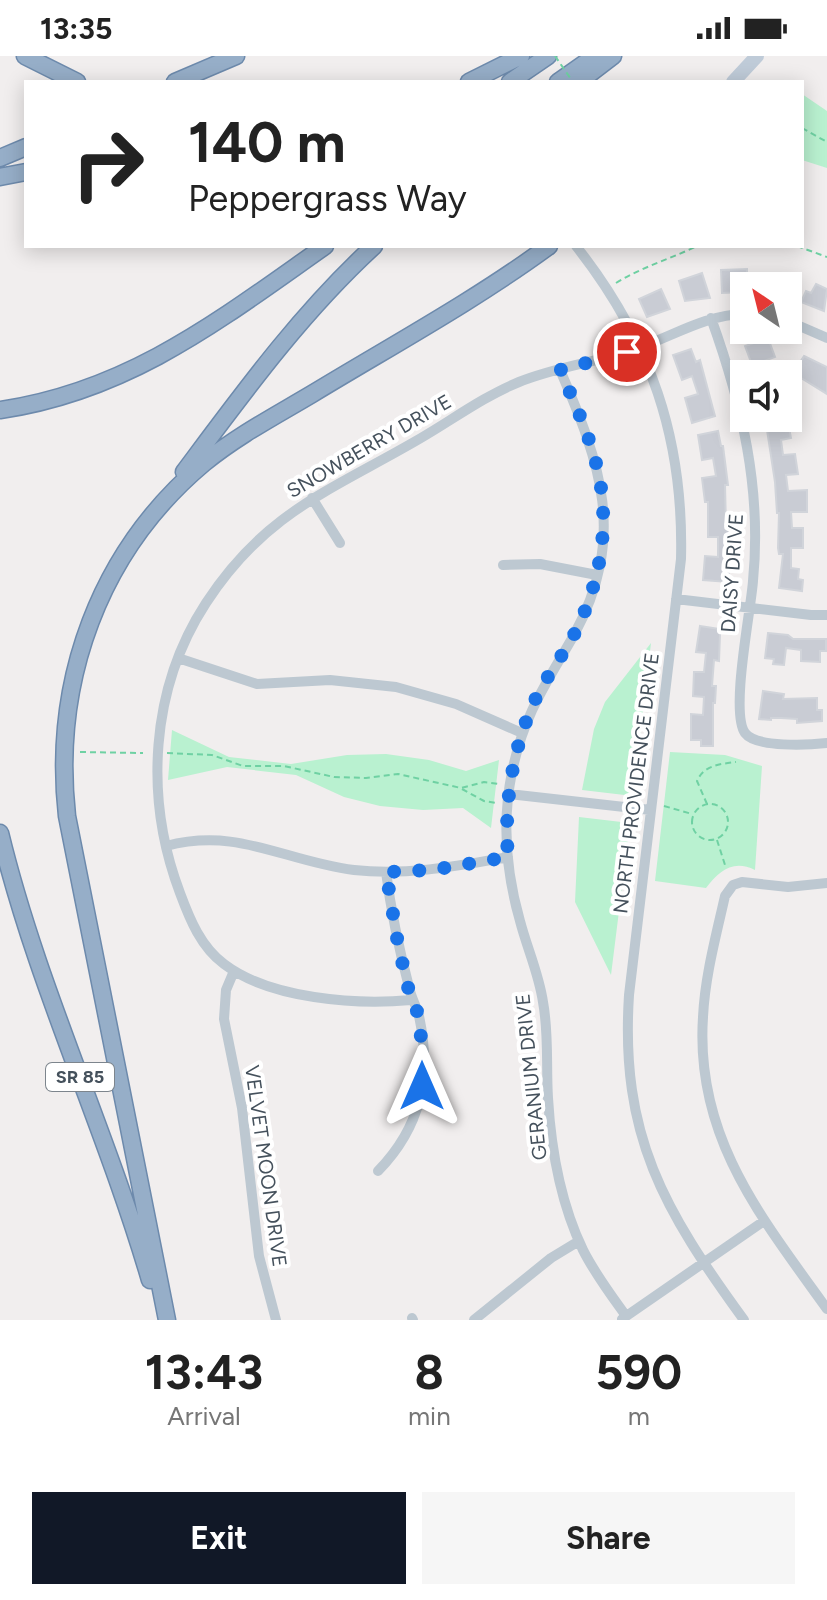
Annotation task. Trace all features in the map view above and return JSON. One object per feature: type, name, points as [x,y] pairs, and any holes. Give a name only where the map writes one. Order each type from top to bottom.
[{"type":"highway","points":[[25,56],[73,80]]},
{"type":"highway","points":[[180,80],[236,56]]},
{"type":"highway","points":[[473,80],[521,56]]},
{"type":"highway","points":[[513,80],[548,56]]},
{"type":"highway","points":[[561,80],[595,56]]},
{"type":"highway","points":[[579,80],[613,56]]},
{"type":"highway","points":[[0,158],[24,148]]},
{"type":"highway","points":[[0,177],[24,172]]},
{"type":"highway","points":[[0,410],[73,394],[150,362],[212,325],[322,248]]},
{"type":"highway","points":[[164,1320],[71,839],[63,768],[68,699],[84,634],[112,573],[149,518],[276,350],[372,248]]},
{"type":"highway","points":[[149,518],[188,477],[228,446],[483,291],[546,248]]},
{"type":"highway","name":"SR 85","points":[[0,833],[30,939],[116,1173],[164,1320]]},
{"type":"main road","points":[[735,80],[757,56]]},
{"type":"street","name":"NORTH PROVIDENCE DRIVE","points":[[577,248],[617,305],[641,347],[662,403],[676,465],[682,536],[656,808],[629,995],[630,1079],[641,1138],[668,1207],[702,1262],[744,1320]]},
{"type":"street","name":"SNOWBERRY DRIVE","points":[[234,971],[214,956],[195,929],[176,883],[158,802],[157,760],[162,716],[178,658],[207,602],[238,560],[280,520],[312,498],[498,392],[522,381],[641,347],[711,318],[730,316]]},
{"type":"street","name":"DAISY DRIVE","points":[[711,318],[732,377],[750,453],[756,530],[741,725],[748,737],[761,742],[827,743]]},
{"type":"street","points":[[802,327],[827,338]]},
{"type":"street","name":"GERANIUM DRIVE","points":[[560,370],[590,440],[601,489],[603,539],[597,575],[581,620],[542,687],[522,733],[509,794],[508,857],[514,900],[544,1003],[547,1092],[554,1147],[570,1217],[579,1241],[623,1318]]},
{"type":"street","points":[[312,498],[340,543]]},
{"type":"street","points":[[503,565],[531,563],[597,575]]},
{"type":"street","points":[[676,599],[827,615]]},
{"type":"street","points":[[178,658],[257,684],[347,681],[416,692],[468,708],[522,733]]},
{"type":"street","points":[[509,794],[656,808]]},
{"type":"street","points":[[166,846],[200,840],[239,841],[317,864],[386,872],[432,870],[508,857]]},
{"type":"street","points":[[378,1171],[413,1123],[420,1099],[423,1061],[419,1015],[411,1000],[393,923],[386,872]]},
{"type":"street","points":[[827,883],[798,887],[742,882],[733,885],[725,896],[707,979],[702,1019],[703,1061],[712,1114],[726,1155],[764,1221],[827,1309]]},
{"type":"street","points":[[234,971],[283,989],[325,998],[411,1000]]},
{"type":"street","name":"VELVET MOON DRIVE","points":[[234,971],[226,990],[224,1019],[242,1108],[259,1256],[276,1320]]},
{"type":"street","points":[[623,1318],[764,1221]]},
{"type":"street","points":[[474,1320],[551,1258],[579,1241]]},
{"type":"path","points":[[555,56],[574,80]]},
{"type":"path","points":[[804,129],[827,142]]},
{"type":"path","points":[[616,283],[638,270],[668,261],[693,248]]},
{"type":"path","points":[[802,248],[827,257]]},
{"type":"path","points":[[75,752],[143,753]]},
{"type":"path","points":[[162,753],[212,755],[243,766],[284,766],[334,777],[366,778],[398,774],[461,788],[484,801],[498,804]]},
{"type":"path","points":[[708,804],[697,781],[700,775],[716,765],[736,762]]},
{"type":"path","points":[[461,788],[484,782],[501,784]]},
{"type":"path","points":[[708,804],[723,809],[728,820],[726,831],[716,839],[705,839],[695,832],[693,815],[708,804]]},
{"type":"path","points":[[656,808],[693,815]]},
{"type":"path","points":[[716,839],[725,865]]},
{"type":"green space","points":[[804,95],[827,111],[827,168],[804,161]]},
{"type":"green space","points":[[651,643],[633,796],[582,790],[594,729],[605,702]]},
{"type":"green space","points":[[172,730],[229,757],[291,764],[347,755],[386,754],[429,760],[466,771],[499,760],[491,828],[463,808],[423,810],[380,806],[344,797],[296,775],[227,767],[168,780]]},
{"type":"green space","points":[[670,752],[725,755],[762,766],[755,870],[740,866],[727,868],[706,888],[655,881]]},
{"type":"green space","points":[[579,817],[630,823],[611,975],[575,902]]},
{"type":"building","points":[[747,269],[747,272],[730,272],[730,293],[722,293],[721,270]]},
{"type":"building","points":[[702,273],[710,298],[685,301],[679,281]]},
{"type":"building","points":[[816,284],[827,289],[824,311],[802,302],[806,291],[811,293]]},
{"type":"building","points":[[661,289],[670,309],[647,317],[639,299]]},
{"type":"building","points":[[770,344],[775,357],[750,360],[745,346]]},
{"type":"building","points":[[691,349],[696,362],[700,360],[715,416],[692,423],[685,398],[698,394],[692,376],[682,380],[673,355]]},
{"type":"building","points":[[804,356],[827,367],[827,394],[802,379]]},
{"type":"building","points":[[718,431],[728,485],[725,485],[726,526],[730,526],[728,582],[703,580],[705,556],[718,557],[718,537],[708,537],[708,502],[705,502],[702,478],[716,476],[713,458],[702,460],[698,435]]},
{"type":"building","points":[[767,432],[790,432],[791,438],[781,440],[783,455],[795,454],[798,474],[786,475],[788,491],[807,490],[807,512],[791,512],[792,528],[803,528],[803,548],[791,548],[791,568],[799,569],[798,579],[803,580],[802,591],[779,588],[783,554],[779,554],[778,548],[779,513]]},
{"type":"building","points":[[700,626],[720,629],[719,661],[714,660],[712,686],[716,686],[713,746],[701,746],[701,740],[691,740],[691,714],[703,715],[704,697],[693,696],[694,672],[704,672],[706,653],[696,652]]},
{"type":"building","points":[[768,633],[788,635],[793,639],[826,639],[826,651],[820,651],[820,662],[801,661],[801,650],[786,648],[784,665],[773,664],[774,659],[765,658]]},
{"type":"building","points":[[763,691],[784,694],[783,699],[817,698],[817,710],[822,710],[822,721],[797,723],[797,719],[759,719]]},
{"type":"route","points":[[422,1086],[419,1015],[411,1000],[398,944],[386,872],[432,870],[508,857],[506,828],[509,794],[522,733],[549,673],[581,620],[599,567],[603,539],[603,507],[595,456],[560,370],[627,352]]}]
